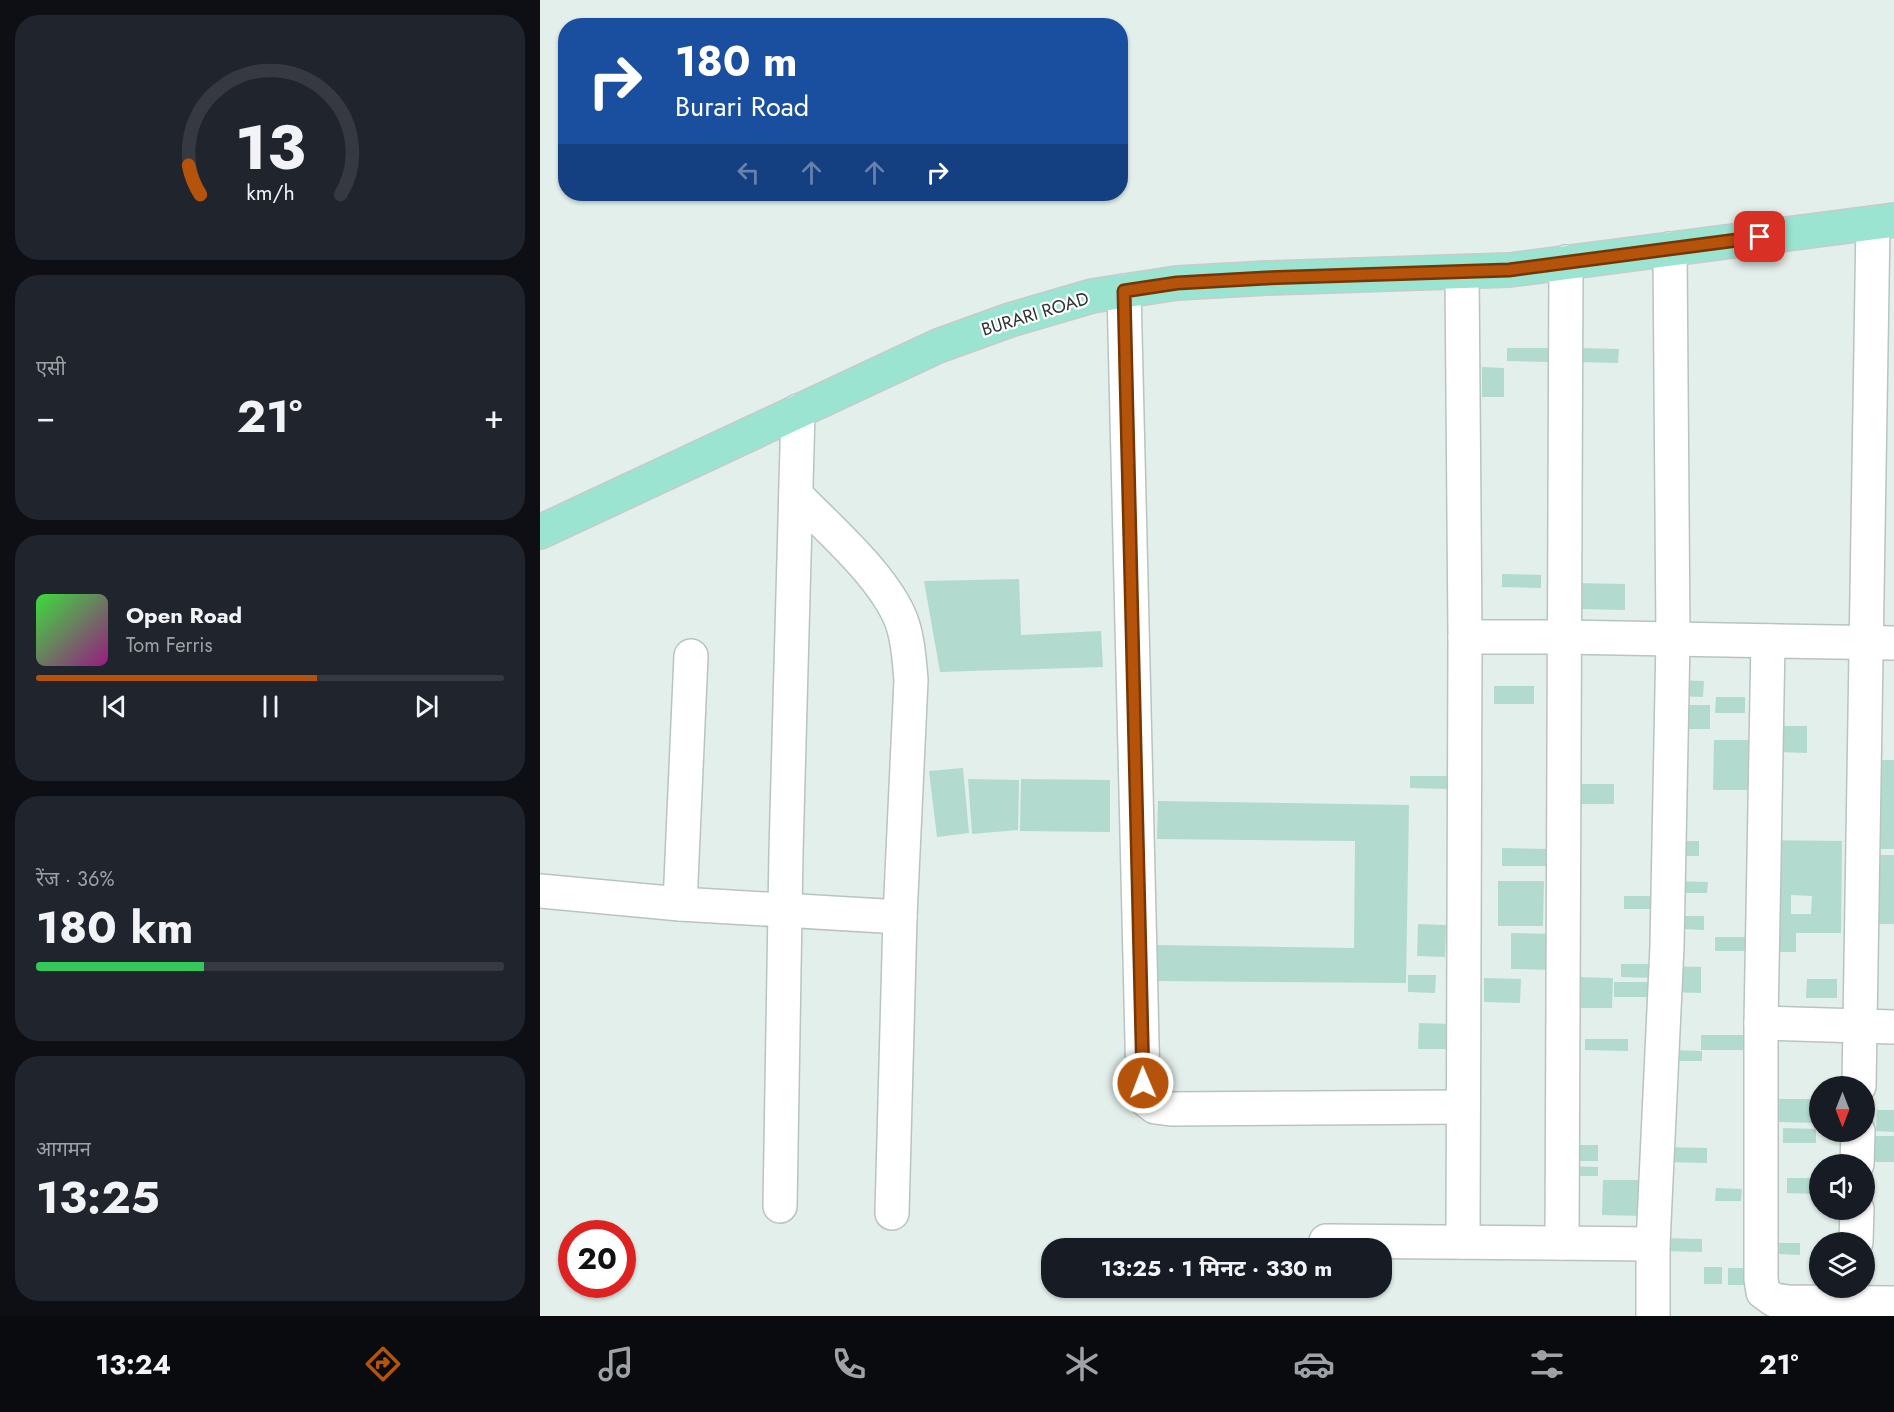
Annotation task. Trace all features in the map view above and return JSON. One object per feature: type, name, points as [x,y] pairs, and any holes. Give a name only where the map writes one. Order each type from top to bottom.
[{"type":"main road","name":"BURARI ROAD","points":[[540,532],[938,346],[1010,320],[1092,296],[1177,283],[1509,270],[1883,222]]},
{"type":"street","points":[[1859,1076],[1880,644],[1883,222]]},
{"type":"street","points":[[1653,1316],[1653,1244],[1667,946],[1672,639],[1670,249]]},
{"type":"street","points":[[1562,1243],[1566,262]]},
{"type":"street","points":[[1462,272],[1465,637],[1463,1242]]},
{"type":"street","points":[[1124,291],[1145,1099],[1155,1107],[1171,1108],[1463,1107]]},
{"type":"street","points":[[780,1206],[798,411]]},
{"type":"street","points":[[796,495],[876,580],[900,617],[907,644],[911,680],[900,917],[892,1213]]},
{"type":"street","points":[[1465,637],[1880,644]]},
{"type":"street","points":[[1768,641],[1761,1023],[1761,1267],[1763,1292],[1774,1300],[1789,1302],[1827,1298]]},
{"type":"street","points":[[680,904],[691,657]]},
{"type":"street","points":[[540,891],[786,912],[900,917]]},
{"type":"street","points":[[1761,1023],[1894,1028]]},
{"type":"street","points":[[1392,1241],[1653,1244]]},
{"type":"street","points":[[1870,1298],[1894,1303]]},
{"type":"building","points":[[1507,348],[1551,348],[1551,362],[1507,361]]},
{"type":"building","points":[[1579,348],[1619,349],[1618,363],[1579,362]]},
{"type":"building","points":[[1482,367],[1504,368],[1504,397],[1482,397]]},
{"type":"building","points":[[1502,574],[1541,575],[1541,588],[1502,587]]},
{"type":"building","points":[[1019,579],[1021,635],[1101,631],[1103,667],[940,672],[924,581]]},
{"type":"building","points":[[1577,583],[1625,584],[1625,610],[1577,609]]},
{"type":"building","points":[[1675,680],[1704,681],[1703,697],[1675,696]]},
{"type":"building","points":[[1494,686],[1534,686],[1534,704],[1494,704]]},
{"type":"building","points":[[1716,697],[1745,697],[1745,713],[1715,713]]},
{"type":"building","points":[[1675,705],[1710,705],[1710,729],[1674,729]]},
{"type":"building","points":[[1777,726],[1807,726],[1807,753],[1777,752]]},
{"type":"building","points":[[1714,740],[1750,740],[1750,790],[1713,790]]},
{"type":"building","points":[[1869,760],[1894,760],[1894,849],[1870,849]]},
{"type":"building","points":[[963,768],[969,833],[937,837],[929,771]]},
{"type":"building","points":[[1410,776],[1448,776],[1448,789],[1410,788]]},
{"type":"building","points":[[968,779],[1019,780],[1018,830],[972,834]]},
{"type":"building","points":[[1021,779],[1110,780],[1110,832],[1020,831]]},
{"type":"building","points":[[1580,784],[1614,784],[1614,804],[1580,804]]},
{"type":"building","points":[[1158,801],[1409,805],[1406,983],[1155,981],[1156,945],[1354,948],[1355,841],[1157,839]]},
{"type":"building","points":[[1766,840],[1842,841],[1841,933],[1796,933],[1796,952],[1774,952]],"holes":[[[1791,895],[1812,896],[1811,914],[1791,914]]]},
{"type":"building","points":[[1670,841],[1699,841],[1699,856],[1670,856]]},
{"type":"building","points":[[1502,848],[1550,849],[1550,866],[1502,866]]},
{"type":"building","points":[[1863,855],[1894,855],[1894,924],[1863,924]]},
{"type":"building","points":[[1498,881],[1544,881],[1543,926],[1498,926]]},
{"type":"building","points":[[1675,881],[1708,882],[1707,893],[1675,893]]},
{"type":"building","points":[[1624,896],[1656,896],[1656,909],[1624,909]]},
{"type":"building","points":[[1683,916],[1704,916],[1704,930],[1683,929]]},
{"type":"building","points":[[1418,924],[1446,925],[1445,957],[1417,956]]},
{"type":"building","points":[[1511,933],[1553,934],[1553,970],[1511,969]]},
{"type":"building","points":[[1715,937],[1756,937],[1756,951],[1715,951]]},
{"type":"building","points":[[1621,964],[1657,964],[1657,978],[1621,977]]},
{"type":"building","points":[[1667,966],[1701,967],[1701,993],[1667,992]]},
{"type":"building","points":[[1408,975],[1436,975],[1435,993],[1408,992]]},
{"type":"building","points":[[1577,977],[1613,978],[1612,1008],[1577,1008]]},
{"type":"building","points":[[1484,978],[1521,979],[1520,1003],[1484,1002]]},
{"type":"building","points":[[1807,979],[1837,979],[1837,998],[1806,998]]},
{"type":"building","points":[[1614,982],[1650,982],[1650,997],[1614,997]]},
{"type":"building","points":[[1419,1023],[1451,1024],[1450,1049],[1418,1049]]},
{"type":"building","points":[[1701,1035],[1744,1035],[1744,1050],[1701,1050]]},
{"type":"building","points":[[1585,1039],[1628,1039],[1628,1051],[1585,1050]]},
{"type":"building","points":[[1671,1050],[1702,1051],[1702,1061],[1671,1061]]},
{"type":"building","points":[[1777,1099],[1809,1099],[1809,1123],[1776,1122]]},
{"type":"building","points":[[1877,1110],[1894,1110],[1894,1132],[1876,1131]]},
{"type":"building","points":[[1783,1128],[1809,1129],[1809,1142],[1816,1142],[1816,1143],[1783,1143]]},
{"type":"building","points":[[1875,1136],[1894,1136],[1894,1162],[1875,1162],[1875,1154],[1867,1154],[1868,1142],[1875,1142]]},
{"type":"building","points":[[1566,1145],[1598,1145],[1598,1161],[1565,1161]]},
{"type":"building","points":[[1665,1147],[1707,1148],[1707,1163],[1665,1162]]},
{"type":"building","points":[[1567,1166],[1598,1167],[1598,1176],[1567,1176]]},
{"type":"building","points":[[1787,1178],[1809,1178],[1809,1194],[1787,1193]]},
{"type":"building","points":[[1603,1180],[1643,1180],[1643,1216],[1602,1215]]},
{"type":"building","points":[[1716,1188],[1742,1189],[1741,1201],[1715,1201]]},
{"type":"building","points":[[1661,1238],[1702,1239],[1702,1252],[1661,1251]]},
{"type":"building","points":[[1777,1243],[1800,1243],[1800,1255],[1777,1254]]},
{"type":"building","points":[[1704,1267],[1722,1267],[1722,1284],[1704,1284]]},
{"type":"building","points":[[1728,1268],[1749,1268],[1749,1285],[1728,1285]]},
{"type":"route","points":[[1143,1083],[1124,291],[1177,283],[1266,278],[1509,270],[1760,237]]}]
